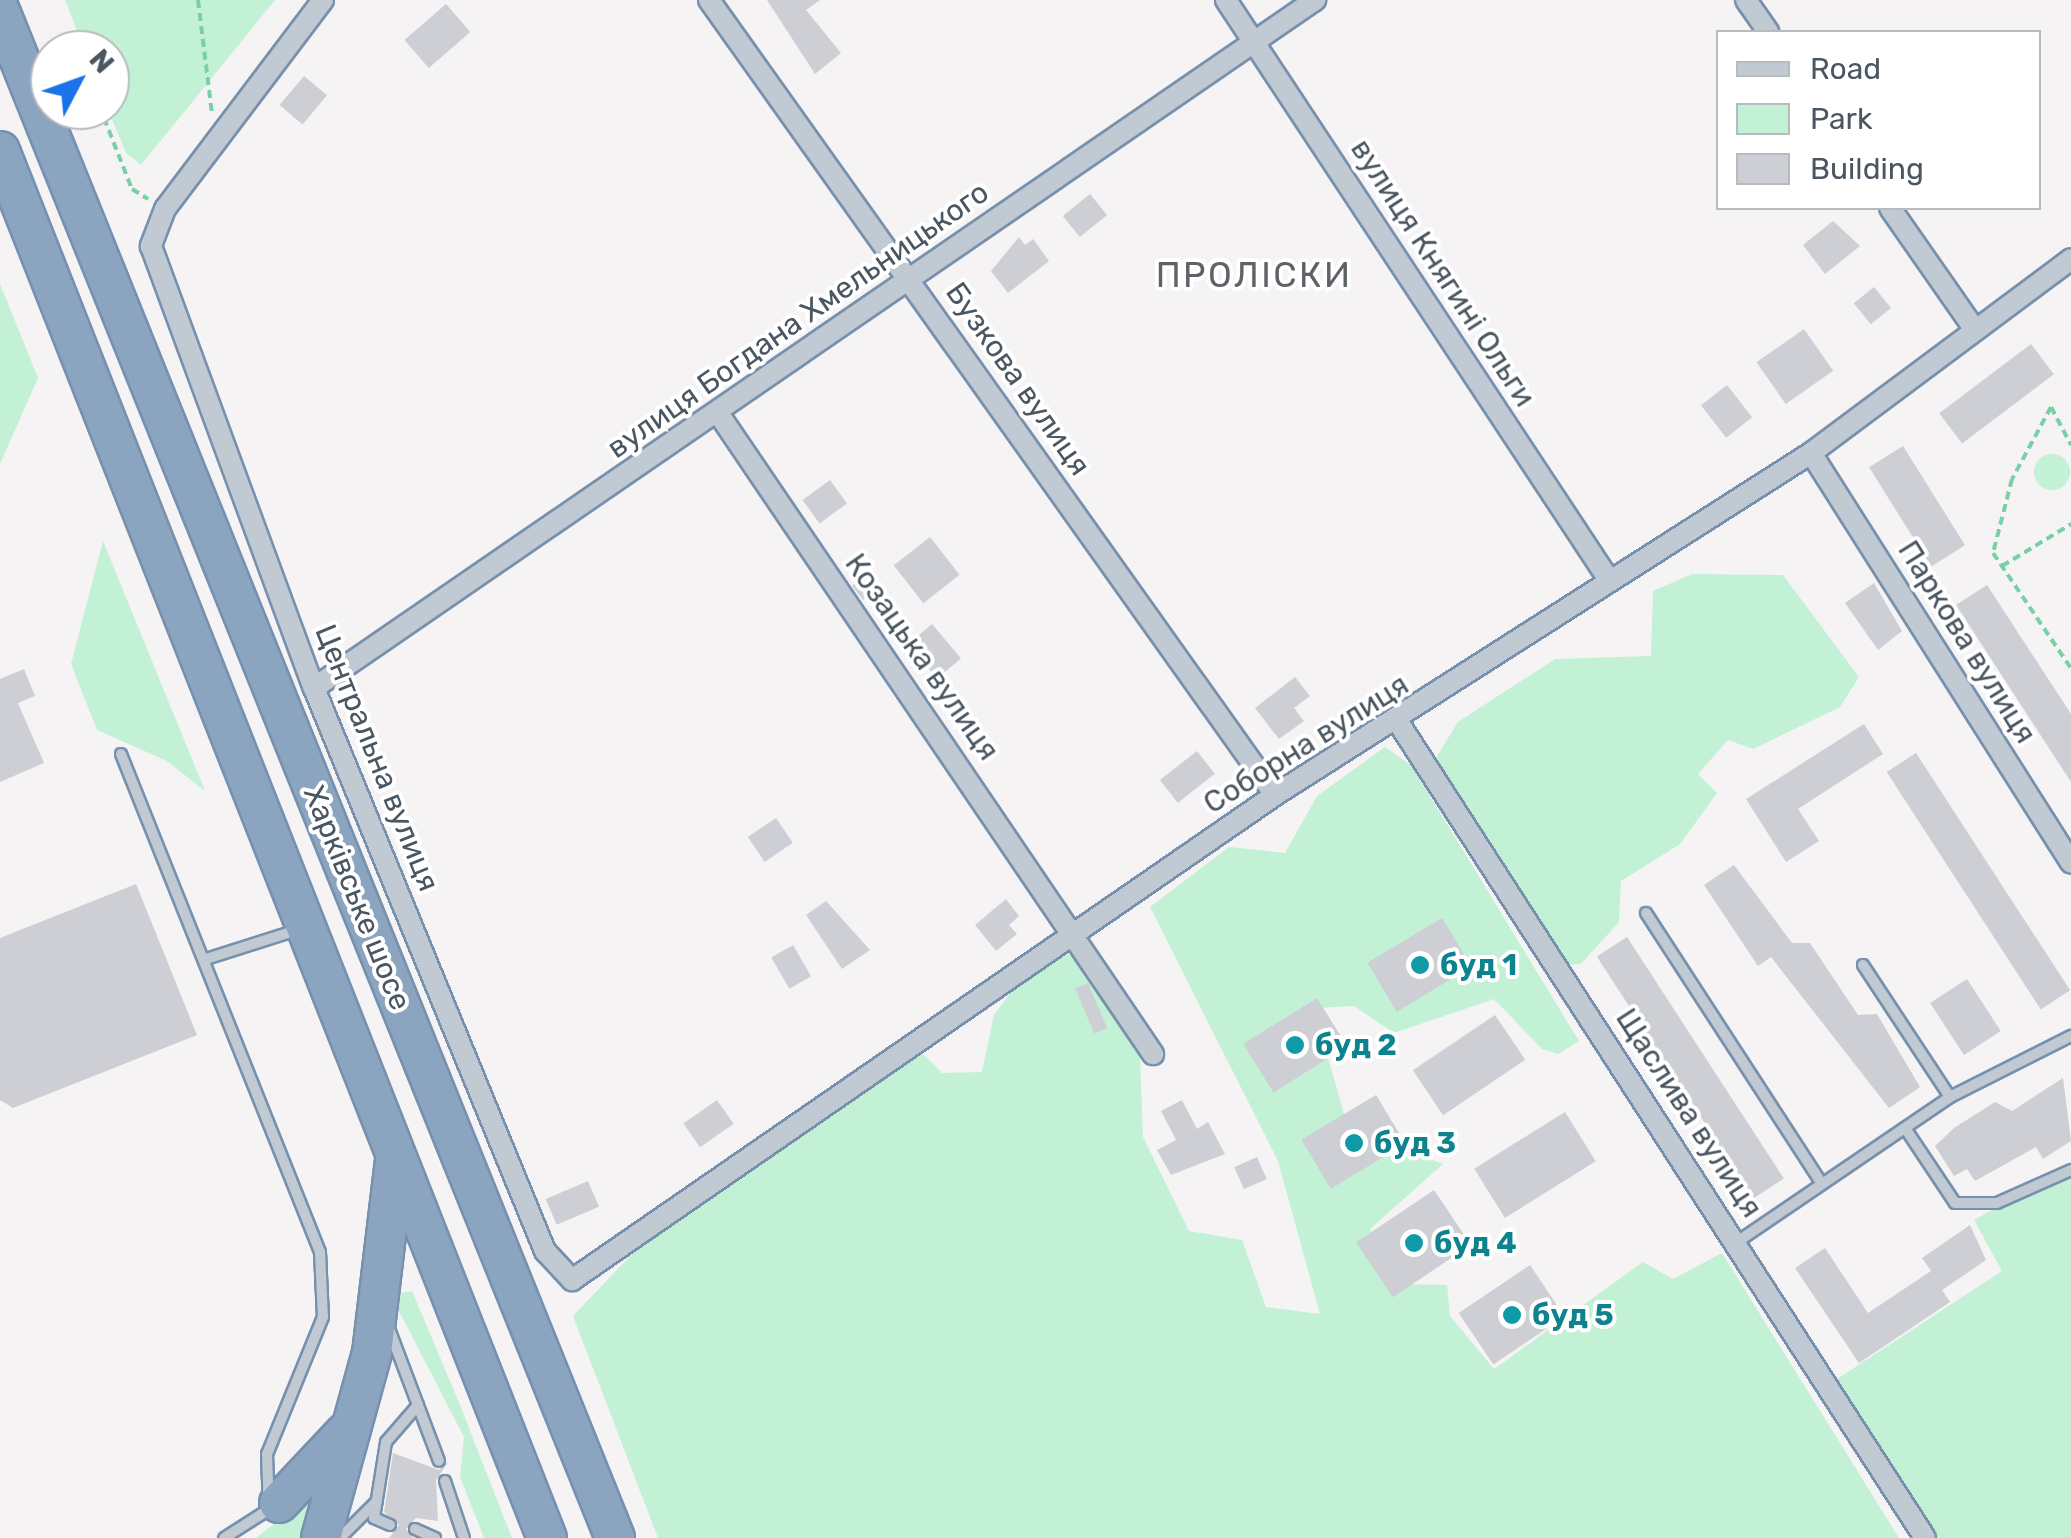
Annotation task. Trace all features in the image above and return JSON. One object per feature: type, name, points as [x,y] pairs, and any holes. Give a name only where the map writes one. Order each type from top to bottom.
[{"type":"highway","name":"Харківське шосе","points":[[0,11],[615,1538]]},
{"type":"highway","name":"Харківське шосе","points":[[0,151],[548,1538]]},
{"type":"highway","points":[[322,1538],[356,1419],[377,1303],[396,1158]]},
{"type":"highway","points":[[279,1503],[356,1419]]},
{"type":"street","points":[[165,209],[216,152],[323,0]]},
{"type":"street","name":"Бузкова вулиця","points":[[709,0],[912,279],[1275,794]]},
{"type":"street","name":"вулиця Княгині Ольги","points":[[1226,0],[1609,580]]},
{"type":"street","name":"вулиця Богдана Хмельницького","points":[[314,688],[1315,0]]},
{"type":"street","points":[[1746,0],[1767,30]]},
{"type":"street","name":"Центральна вулиця","points":[[165,209],[151,246],[314,688],[546,1251],[572,1280]]},
{"type":"street","points":[[1891,210],[1975,330]]},
{"type":"street","name":"Соборна вулиця","points":[[572,1280],[1275,794],[1398,722],[1609,580],[1812,453],[2071,260]]},
{"type":"street","name":"Козацька вулиця","points":[[718,413],[1077,934],[1153,1054]]},
{"type":"street","name":"Паркова вулиця","points":[[1812,453],[2071,863]]},
{"type":"street","name":"Щаслива вулиця","points":[[1398,722],[1925,1538]]},
{"type":"lane","points":[[121,754],[320,1252],[323,1317],[267,1454],[268,1490],[279,1503],[229,1536]]},
{"type":"lane","points":[[1646,913],[1822,1184]]},
{"type":"lane","points":[[206,959],[305,928]]},
{"type":"lane","points":[[1863,966],[1950,1098]]},
{"type":"lane","points":[[1737,1242],[1950,1098],[2071,1036]]},
{"type":"lane","points":[[1905,1128],[1955,1203],[1997,1203],[2071,1170]]},
{"type":"lane","points":[[377,1303],[439,1461]]},
{"type":"lane","points":[[390,1525],[374,1518],[386,1442],[418,1405]]},
{"type":"lane","points":[[444,1482],[464,1538]]},
{"type":"lane","points":[[340,1538],[378,1500]]},
{"type":"lane","points":[[414,1529],[435,1538]]},
{"type":"path","points":[[198,0],[216,152]]},
{"type":"path","points":[[109,130],[132,189],[165,209]]},
{"type":"path","points":[[2071,445],[2051,408],[2012,479],[1994,554],[2071,668]]},
{"type":"path","points":[[2002,566],[2071,524]]},
{"type":"green space","points":[[65,0],[275,0],[141,165],[126,153],[116,130],[130,130],[130,30],[77,30]]},
{"type":"green space","points":[[0,284],[38,378],[0,464]]},
{"type":"green space","points":[[2052,454],[2065,459],[2070,472],[2065,485],[2052,490],[2039,485],[2034,472],[2039,459]]},
{"type":"green space","points":[[103,541],[205,791],[167,761],[97,730],[71,664]]},
{"type":"green space","points":[[1692,574],[1783,575],[1859,677],[1840,707],[1753,749],[1728,740],[1698,774],[1717,793],[1680,844],[1621,881],[1619,922],[1581,964],[1561,965],[1434,761],[1458,722],[1555,659],[1651,656],[1653,591]]},
{"type":"green space","points":[[1385,747],[1411,765],[1579,1041],[1558,1054],[1542,1049],[1494,999],[1394,1033],[1354,1006],[1299,1009],[1329,1061],[1356,1156],[1390,1144],[1443,1164],[1370,1229],[1408,1284],[1447,1285],[1450,1316],[1494,1369],[1643,1262],[1673,1279],[1722,1253],[1899,1538],[658,1538],[573,1316],[636,1250],[921,1052],[942,1073],[982,1072],[994,1015],[1017,984],[1067,954],[1086,963],[1140,1057],[1143,1137],[1189,1231],[1242,1240],[1266,1307],[1320,1314],[1278,1161],[1150,907],[1229,847],[1285,853],[1317,796]]},
{"type":"green space","points":[[2071,1166],[2071,1538],[1931,1538],[1831,1383],[2002,1271],[1974,1220]]},
{"type":"green space","points":[[412,1291],[512,1538],[484,1538],[460,1477],[464,1437],[399,1311],[395,1294]]},
{"type":"green space","points":[[320,1492],[302,1538],[256,1538],[311,1495]]},
{"type":"building","points":[[767,0],[820,0],[806,10],[841,53],[815,74]]},
{"type":"building","points":[[446,4],[470,32],[429,68],[404,40]]},
{"type":"building","points":[[304,76],[327,95],[303,124],[280,105]]},
{"type":"building","points":[[1090,194],[1107,215],[1080,237],[1063,216]]},
{"type":"building","points":[[1833,221],[1860,246],[1825,274],[1803,245]]},
{"type":"building","points":[[1019,237],[1025,245],[1033,239],[1049,261],[1008,293],[991,271]]},
{"type":"building","points":[[1874,287],[1891,308],[1871,324],[1854,303]]},
{"type":"building","points":[[1804,329],[1833,371],[1786,404],[1756,362]]},
{"type":"building","points":[[2031,344],[2054,374],[1962,444],[1939,413]]},
{"type":"building","points":[[1727,385],[1752,417],[1726,438],[1701,405]]},
{"type":"building","points":[[1903,446],[1965,545],[1931,566],[1869,467]]},
{"type":"building","points":[[830,480],[847,503],[820,523],[802,500]]},
{"type":"building","points":[[930,537],[960,575],[923,603],[894,565]]},
{"type":"building","points":[[867,574],[878,588],[863,600],[852,586]]},
{"type":"building","points":[[1874,583],[1902,631],[1878,650],[1845,603]]},
{"type":"building","points":[[1987,585],[2071,714],[2071,782],[1956,605]]},
{"type":"building","points":[[932,624],[961,658],[937,678],[908,644]]},
{"type":"building","points":[[24,669],[35,696],[18,703],[44,763],[0,782],[0,679]]},
{"type":"building","points":[[1295,677],[1310,696],[1294,708],[1304,721],[1279,739],[1255,708]]},
{"type":"building","points":[[1864,724],[1883,754],[1798,809],[1819,841],[1786,862],[1746,799]]},
{"type":"building","points":[[1197,751],[1215,774],[1178,803],[1160,780]]},
{"type":"building","points":[[1916,753],[2070,990],[2041,1009],[1887,772]]},
{"type":"building","points":[[776,818],[793,843],[765,862],[748,837]]},
{"type":"building","points":[[1734,865],[1792,943],[1810,943],[1858,1015],[1877,1014],[1920,1087],[1889,1108],[1771,957],[1758,966],[1704,885]]},
{"type":"building","points":[[136,884],[197,1035],[13,1108],[0,1100],[0,938]]},
{"type":"building","points":[[1006,899],[1019,916],[1009,925],[1017,934],[996,951],[975,925]]},
{"type":"building","points":[[826,901],[870,950],[842,969],[806,915]]},
{"type":"building","name":"буд 1","points":[[1442,918],[1471,967],[1397,1012],[1367,963]]},
{"type":"building","points":[[1627,937],[1784,1179],[1754,1198],[1597,957]]},
{"type":"building","points":[[793,945],[811,976],[789,989],[771,958]]},
{"type":"building","points":[[1967,979],[2001,1031],[1964,1055],[1930,1003]]},
{"type":"building","points":[[1088,983],[1107,1028],[1094,1034],[1075,988]]},
{"type":"building","name":"буд 2","points":[[1317,998],[1347,1046],[1273,1092],[1243,1044]]},
{"type":"building","points":[[1495,1015],[1525,1060],[1443,1115],[1413,1070]]},
{"type":"building","points":[[2063,1078],[2071,1141],[2043,1159],[2036,1147],[1975,1181],[1967,1169],[1954,1176],[1935,1146],[1954,1128],[1995,1102],[2012,1111]]},
{"type":"building","name":"буд 3","points":[[1376,1095],[1405,1144],[1331,1189],[1301,1140]]},
{"type":"building","points":[[717,1100],[734,1124],[700,1147],[683,1124]]},
{"type":"building","points":[[1182,1100],[1197,1129],[1208,1122],[1225,1154],[1171,1175],[1157,1150],[1176,1140],[1161,1111]]},
{"type":"building","points":[[1565,1112],[1596,1161],[1505,1218],[1474,1169]]},
{"type":"building","points":[[1257,1157],[1267,1179],[1244,1189],[1234,1167]]},
{"type":"building","points":[[588,1181],[599,1207],[557,1225],[546,1199]]},
{"type":"building","name":"буд 4","points":[[1434,1190],[1471,1245],[1393,1297],[1356,1243]]},
{"type":"building","points":[[1970,1225],[1986,1260],[1942,1290],[1950,1302],[1859,1363],[1795,1268],[1825,1248],[1868,1313],[1931,1271],[1922,1258]]},
{"type":"building","name":"буд 5","points":[[1530,1265],[1565,1316],[1493,1364],[1459,1313]]},
{"type":"building","points":[[393,1453],[439,1470],[448,1462],[436,1480],[438,1521],[416,1518],[406,1529],[413,1538],[389,1538],[399,1525],[384,1512]]},
{"type":"place","name":"буд 1","points":[[1420,965]]},
{"type":"place","name":"буд 2","points":[[1295,1045]]},
{"type":"place","name":"буд 3","points":[[1354,1143]]},
{"type":"place","name":"буд 4","points":[[1414,1243]]},
{"type":"place","name":"буд 5","points":[[1512,1315]]},
{"type":"district","name":"ПРОЛІСКИ","points":[[1254,275]]}]
